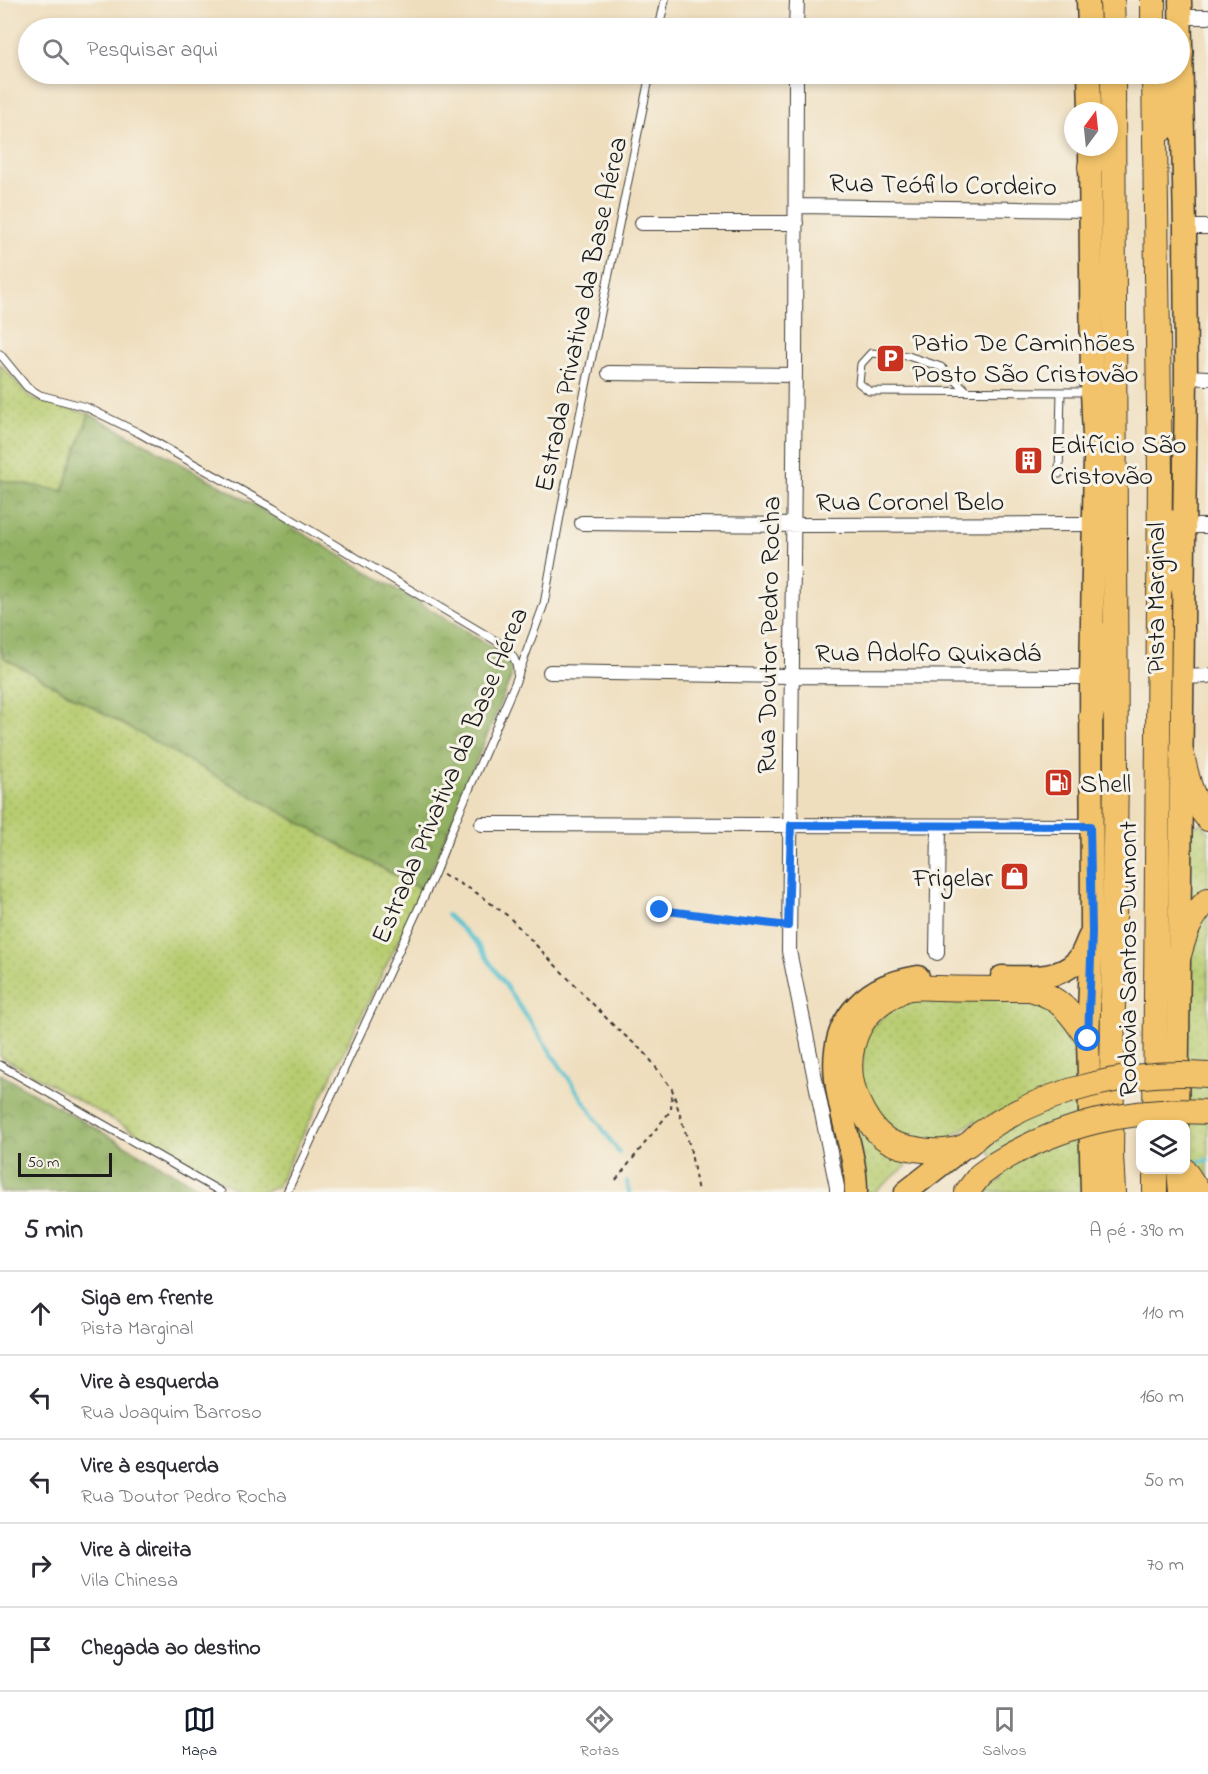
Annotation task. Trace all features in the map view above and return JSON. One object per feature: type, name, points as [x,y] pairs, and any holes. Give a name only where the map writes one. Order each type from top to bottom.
[{"type":"highway","points":[[1112,0],[1113,18]]},
{"type":"highway","points":[[1153,0],[1153,18]]},
{"type":"highway","points":[[1101,102],[1104,84]]},
{"type":"highway","name":"Rodovia Santos Dumont","points":[[1113,84],[1116,770],[1111,1155],[1113,1192]]},
{"type":"highway","name":"Rodovia Santos Dumont","points":[[1154,84],[1160,473],[1155,1120]]},
{"type":"highway","points":[[1155,167],[1174,84]]},
{"type":"highway","points":[[1160,473],[1184,588]]},
{"type":"highway","points":[[1091,717],[1115,555]]},
{"type":"highway","points":[[1182,755],[1190,789],[1208,819]]},
{"type":"highway","points":[[1178,959],[1184,936],[1193,917],[1208,900]]},
{"type":"highway","points":[[1088,1039],[1074,1017],[1057,1000],[1030,989],[907,988],[873,1007],[863,1020],[852,1047],[850,1074],[858,1104],[866,1118],[882,1136],[906,1148],[929,1151],[947,1150],[973,1139],[1001,1120],[1047,1098],[1077,1089],[1136,1078],[1184,1073],[1208,1075]]},
{"type":"highway","points":[[981,1177],[1017,1150],[1075,1126],[1132,1115],[1183,1110],[1208,1112]]},
{"type":"highway","points":[[1155,1174],[1155,1192]]},
{"type":"highway","points":[[1187,1174],[1200,1192]]},
{"type":"main road","points":[[1088,0],[1089,18]]},
{"type":"main road","points":[[1089,84],[1090,102]]},
{"type":"main road","name":"Pista Marginal","points":[[1177,1120],[1184,526],[1197,378],[1185,227],[1180,84]]},
{"type":"main road","points":[[1091,156],[1092,392],[1095,459],[1090,677],[1092,932],[1088,1039],[1092,1192]]},
{"type":"main road","points":[[856,1192],[835,1071],[839,1036],[854,1010],[874,991],[900,980],[919,977],[1032,977],[1061,972],[1079,959],[1092,932]]},
{"type":"main road","points":[[906,1192],[973,1139]]},
{"type":"main road","points":[[1178,1174],[1180,1192]]},
{"type":"main road","points":[[953,1192],[981,1177]]},
{"type":"street","points":[[796,18],[797,0]]},
{"type":"street","points":[[1180,8],[1208,17]]},
{"type":"street","name":"Rua Doutor Pedro Rocha","points":[[796,84],[791,825],[788,926],[792,971],[837,1192]]},
{"type":"street","name":"Rua Teófilo Cordeiro","points":[[796,206],[1090,210]]},
{"type":"street","points":[[642,223],[796,223]]},
{"type":"street","points":[[1185,227],[1208,227]]},
{"type":"street","points":[[609,373],[795,375]]},
{"type":"street","name":"Rua Coronel Belo","points":[[582,523],[1094,524]]},
{"type":"street","points":[[1184,526],[1208,526]]},
{"type":"street","name":"Rua Adolfo Quixadá","points":[[550,672],[1090,677]]},
{"type":"street","points":[[1183,677],[1207,677]]},
{"type":"street","points":[[482,824],[1090,826]]},
{"type":"street","points":[[937,953],[939,826]]},
{"type":"lane","points":[[662,18],[666,0]]},
{"type":"lane","name":"Estrada Privativa da Base Aérea","points":[[287,1192],[436,870],[516,681],[544,604],[566,483],[648,84]]},
{"type":"lane","points":[[967,391],[941,368],[908,356],[871,353],[861,364],[859,383],[869,391],[1092,392]]},
{"type":"lane","points":[[0,354],[27,387],[40,395],[86,407],[139,433],[273,508],[498,642],[511,654],[518,666],[516,681]]},
{"type":"lane","points":[[1059,474],[1061,392]]},
{"type":"lane","points":[[0,1065],[221,1192]]},
{"type":"path","points":[[436,870],[474,891],[508,916],[614,1026],[646,1053],[672,1089],[690,1147],[698,1192]]},
{"type":"path","points":[[660,910],[788,926]]},
{"type":"path","points":[[616,1180],[671,1110],[672,1089]]},
{"type":"green space","points":[[0,364],[32,399],[89,414],[63,491],[0,480]]},
{"type":"green space","points":[[89,414],[244,499],[497,650],[508,662],[511,677],[423,891],[4,658],[0,645],[0,480],[63,491]]},
{"type":"green space","points":[[0,645],[4,658],[423,891],[277,1187],[261,1192],[241,1192],[0,1056]]},
{"type":"green space","points":[[1202,823],[1208,831],[1208,889],[1187,911],[1189,828]]},
{"type":"green space","points":[[1208,909],[1208,1185],[1190,1157],[1190,1120],[1185,1120],[1186,957]]},
{"type":"green space","points":[[911,995],[1039,997],[1077,1031],[1082,1192],[982,1192],[1002,1179],[975,1121],[950,1137],[933,1142],[904,1137],[881,1123],[859,1083],[866,1030]]},
{"type":"green space","points":[[0,1074],[207,1192],[0,1192]]},
{"type":"green space","points":[[852,1107],[922,1155],[875,1192],[864,1192]]},
{"type":"waterway","points":[[447,915],[476,942],[619,1153]]},
{"type":"waterway","points":[[1193,1163],[1208,1160]]},
{"type":"waterway","points":[[627,1181],[629,1192]]},
{"type":"place","name":"Patio De Caminhões Posto São Cristovão","points":[[891,358]]},
{"type":"place","name":"Edifício São Cristovão","points":[[1029,460]]},
{"type":"place","name":"Shell","points":[[1059,783]]},
{"type":"place","name":"Frigelar","points":[[1014,877]]},
{"type":"route","points":[[660,910],[668,909],[788,926],[791,825],[1090,826],[1092,932],[1088,1039]]}]
